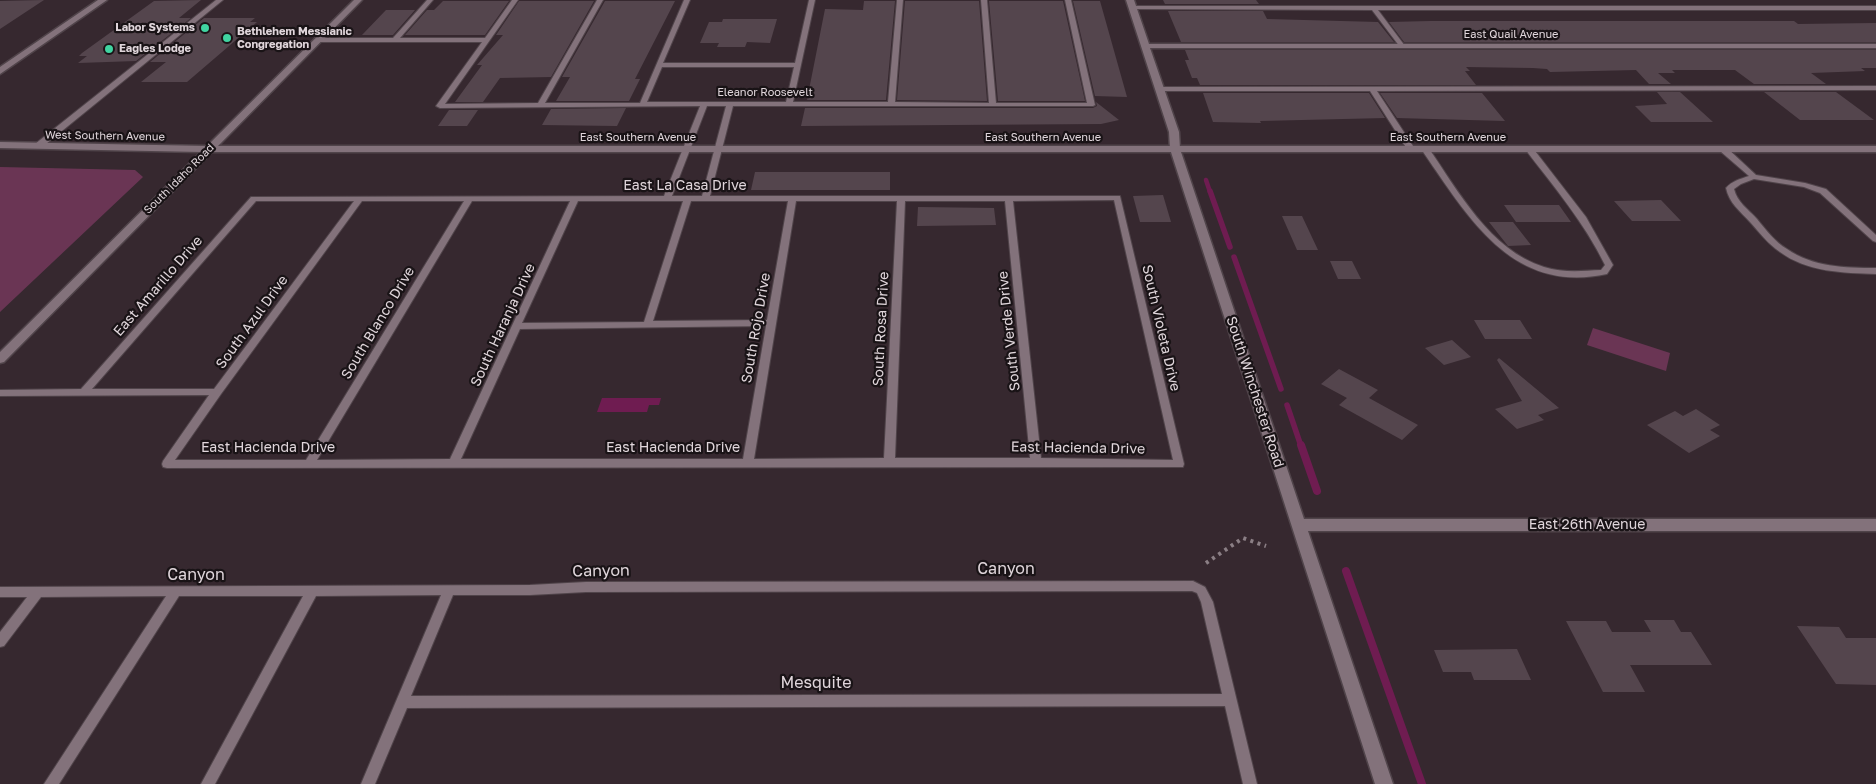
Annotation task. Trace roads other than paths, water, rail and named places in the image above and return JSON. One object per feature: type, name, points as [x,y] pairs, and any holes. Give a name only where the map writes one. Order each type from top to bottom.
[{"type":"main road","points":[[0,71],[103,0]]},
{"type":"main road","name":"South Idaho Road","points":[[0,359],[358,0]]},
{"type":"main road","name":"South Winchester Road","points":[[1132,4],[1174,132],[1175,149],[1384,784]]},
{"type":"main road","name":"East Quail Avenue","points":[[1146,46],[1876,46]]},
{"type":"main road","name":"West Southern Avenue","points":[[0,145],[209,149]]},
{"type":"main road","name":"East Southern Avenue","points":[[209,149],[1876,149]]},
{"type":"main road","name":"East 26th Avenue","points":[[1298,525],[1876,525]]},
{"type":"lane","points":[[38,146],[220,0]]},
{"type":"lane","points":[[395,40],[430,0]]},
{"type":"lane","points":[[318,40],[486,40],[515,0]]},
{"type":"lane","points":[[540,105],[600,0]]},
{"type":"lane","points":[[642,105],[687,0]]},
{"type":"lane","points":[[789,104],[812,0]]},
{"type":"lane","points":[[891,104],[900,0]]},
{"type":"lane","points":[[984,0],[993,104]]},
{"type":"lane","name":"Eleanor Roosevelt","points":[[486,40],[440,106],[704,104],[1091,105],[1068,0]]},
{"type":"lane","points":[[1132,4],[1374,8],[1876,8]]},
{"type":"lane","points":[[1374,8],[1402,46]]},
{"type":"lane","points":[[659,65],[798,65]]},
{"type":"lane","points":[[98,85],[113,85]]},
{"type":"lane","points":[[1160,89],[1876,88]]},
{"type":"lane","points":[[1372,89],[1411,149]]},
{"type":"lane","points":[[667,198],[704,104]]},
{"type":"lane","points":[[704,198],[730,104]]},
{"type":"lane","points":[[1425,149],[1489,236],[1506,251],[1529,265],[1556,274],[1569,275],[1604,272],[1609,265],[1603,252],[1571,202],[1530,149]]},
{"type":"lane","points":[[1723,149],[1754,177]]},
{"type":"lane","points":[[1876,239],[1823,191],[1797,183],[1754,177],[1738,182],[1730,188],[1731,198],[1783,250],[1816,265],[1842,271],[1876,270]]},
{"type":"lane","name":"South Haranja Drive","points":[[454,462],[518,326],[575,198]]},
{"type":"lane","points":[[648,324],[688,198]]},
{"type":"lane","name":"South Rojo Drive","points":[[748,463],[792,198]]},
{"type":"lane","name":"South Rosa Drive","points":[[889,462],[901,198]]},
{"type":"lane","name":"South Verde Drive","points":[[1009,198],[1036,462]]},
{"type":"lane","name":"East La Casa Drive","points":[[254,199],[1117,198]]},
{"type":"lane","name":"South Violeta Drive","points":[[1117,198],[1179,464]]},
{"type":"lane","name":"East Amarillo Drive","points":[[84,392],[254,199]]},
{"type":"lane","name":"South Azul Drive","points":[[167,464],[217,392],[360,199]]},
{"type":"lane","name":"South Blanco Drive","points":[[310,462],[469,199]]},
{"type":"lane","points":[[518,326],[770,323]]},
{"type":"lane","points":[[0,393],[217,392]]},
{"type":"lane","name":"East Hacienda Drive","points":[[167,464],[310,462],[1036,462],[1179,464]]},
{"type":"lane","name":"Canyon","points":[[0,592],[449,591],[596,587],[1184,585],[1201,590],[1208,602],[1231,700]]},
{"type":"lane","points":[[51,784],[176,591]]},
{"type":"lane","points":[[208,784],[312,591]]},
{"type":"lane","points":[[368,784],[449,591]]},
{"type":"lane","points":[[0,642],[38,592]]},
{"type":"lane","points":[[1231,700],[1250,784]]},
{"type":"lane","name":"Mesquite","points":[[402,702],[1231,700]]},
{"type":"waterway","points":[[1206,180],[1210,192]]},
{"type":"waterway","points":[[1210,191],[1230,247]]},
{"type":"waterway","points":[[1234,257],[1281,389]]},
{"type":"waterway","points":[[1287,405],[1301,446]]},
{"type":"waterway","points":[[1301,445],[1317,491]]},
{"type":"waterway","points":[[1346,571],[1422,784]]},
{"type":"place","name":"Labor Systems","points":[[205,28]]},
{"type":"place","name":"Bethlehem Messianic Congregation","points":[[227,38]]},
{"type":"place","name":"Eagles Lodge","points":[[109,49]]}]
